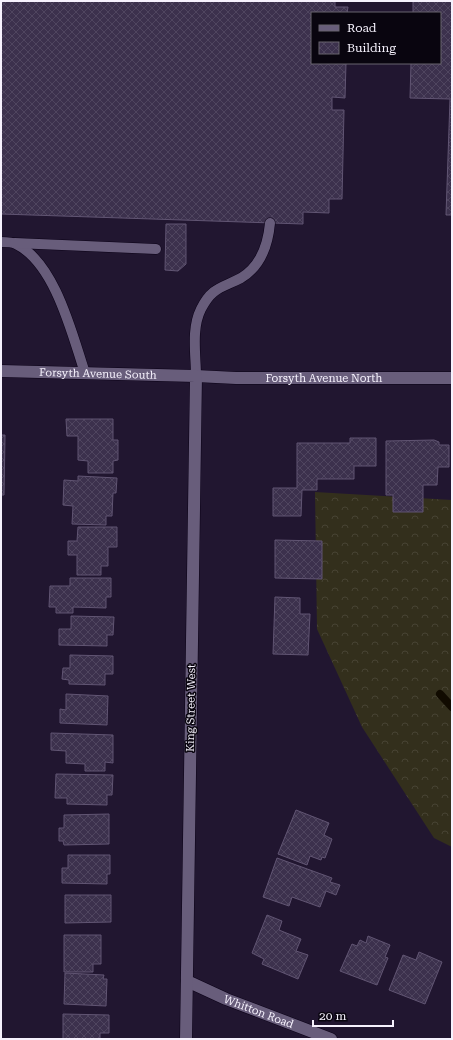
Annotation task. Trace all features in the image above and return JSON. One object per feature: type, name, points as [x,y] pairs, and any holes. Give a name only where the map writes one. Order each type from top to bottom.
[{"type":"street","name":"Forsyth Avenue South","points":[[1,371],[196,376]]},
{"type":"street","name":"Forsyth Avenue North","points":[[196,376],[236,378],[452,378]]},
{"type":"street","name":"King Street West","points":[[186,1039],[196,376]]},
{"type":"street","name":"Whitton Road","points":[[187,981],[226,999],[331,1039]]},
{"type":"lane","points":[[196,376],[196,327],[201,309],[218,288],[240,278],[253,268],[266,247],[270,223]]},
{"type":"lane","points":[[1,242],[156,249]]},
{"type":"lane","points":[[15,243],[34,257],[52,283],[85,373]]},
{"type":"green space","points":[[315,492],[452,500],[452,847],[434,838],[362,727],[317,629]]},
{"type":"building","points":[[1,1],[335,1],[335,7],[348,7],[347,12],[311,12],[311,64],[346,64],[345,98],[332,97],[332,110],[344,110],[342,199],[329,199],[329,213],[303,212],[303,224],[1,214]]},
{"type":"building","points":[[413,1],[452,1],[452,215],[446,215],[450,99],[410,98],[411,64],[441,64],[441,12],[413,12]]},
{"type":"building","points":[[166,224],[186,224],[186,264],[178,271],[165,270]]},
{"type":"building","points":[[66,419],[113,419],[113,440],[118,440],[118,460],[113,461],[113,473],[88,473],[88,461],[78,460],[78,436],[67,436]]},
{"type":"building","points":[[1,435],[5,435],[4,495],[1,495]]},
{"type":"building","points":[[350,438],[376,438],[376,466],[354,466],[354,479],[317,479],[317,490],[302,490],[301,516],[273,516],[273,488],[297,488],[297,443],[350,443]]},
{"type":"building","points":[[434,440],[439,442],[439,445],[449,445],[449,467],[438,467],[437,485],[423,485],[423,512],[393,512],[393,495],[386,495],[386,441]]},
{"type":"building","points":[[78,476],[117,478],[116,493],[113,493],[112,516],[106,516],[106,525],[72,524],[73,506],[63,505],[64,480],[78,481]]},
{"type":"building","points":[[78,527],[117,527],[117,547],[108,547],[108,566],[101,566],[101,575],[77,575],[77,555],[68,555],[68,541],[77,541]]},
{"type":"building","points":[[275,540],[322,541],[322,579],[275,578]]},
{"type":"building","points":[[70,578],[111,578],[111,597],[106,597],[106,608],[73,607],[73,613],[56,613],[56,607],[49,607],[50,586],[70,586]]},
{"type":"building","points":[[275,597],[300,598],[300,614],[310,614],[308,655],[273,654]]},
{"type":"building","points":[[71,616],[114,617],[113,635],[107,635],[107,646],[59,645],[59,629],[71,629]]},
{"type":"building","points":[[70,655],[113,656],[113,674],[105,674],[105,685],[69,684],[69,680],[62,679],[63,668],[70,668]]},
{"type":"building","points":[[66,694],[108,696],[107,725],[60,723],[60,709],[66,710]]},
{"type":"building","points":[[51,733],[113,735],[113,763],[105,762],[105,771],[85,771],[85,764],[66,763],[66,751],[51,750]]},
{"type":"building","points":[[56,774],[113,775],[112,795],[107,795],[107,805],[67,804],[67,798],[55,798]]},
{"type":"building","points":[[296,810],[329,823],[324,835],[332,839],[325,858],[322,857],[321,860],[310,856],[307,865],[278,854]]},
{"type":"building","points":[[109,814],[109,844],[64,845],[63,841],[59,841],[59,828],[64,828],[64,815]]},
{"type":"building","points":[[68,855],[110,855],[110,874],[107,874],[107,884],[62,883],[62,868],[68,868]]},
{"type":"building","points":[[277,858],[332,878],[330,882],[340,885],[336,895],[326,891],[320,907],[292,897],[289,906],[263,897]]},
{"type":"building","points":[[65,895],[111,895],[111,922],[65,923]]},
{"type":"building","points":[[267,915],[282,921],[279,930],[301,939],[296,951],[308,955],[298,979],[262,964],[264,959],[252,953]]},
{"type":"building","points":[[64,935],[101,935],[101,964],[93,964],[93,972],[64,972]]},
{"type":"building","points":[[368,936],[390,945],[385,957],[388,958],[377,985],[340,971],[352,944],[357,946],[360,940],[366,943]]},
{"type":"building","points":[[419,952],[442,962],[425,1004],[389,990],[403,955],[416,960]]},
{"type":"building","points":[[65,973],[104,975],[103,979],[107,979],[106,1006],[64,1004]]},
{"type":"building","points":[[63,1014],[109,1015],[109,1033],[100,1033],[100,1039],[63,1039]]},
{"type":"waterway","points":[[440,694],[452,707]]}]
